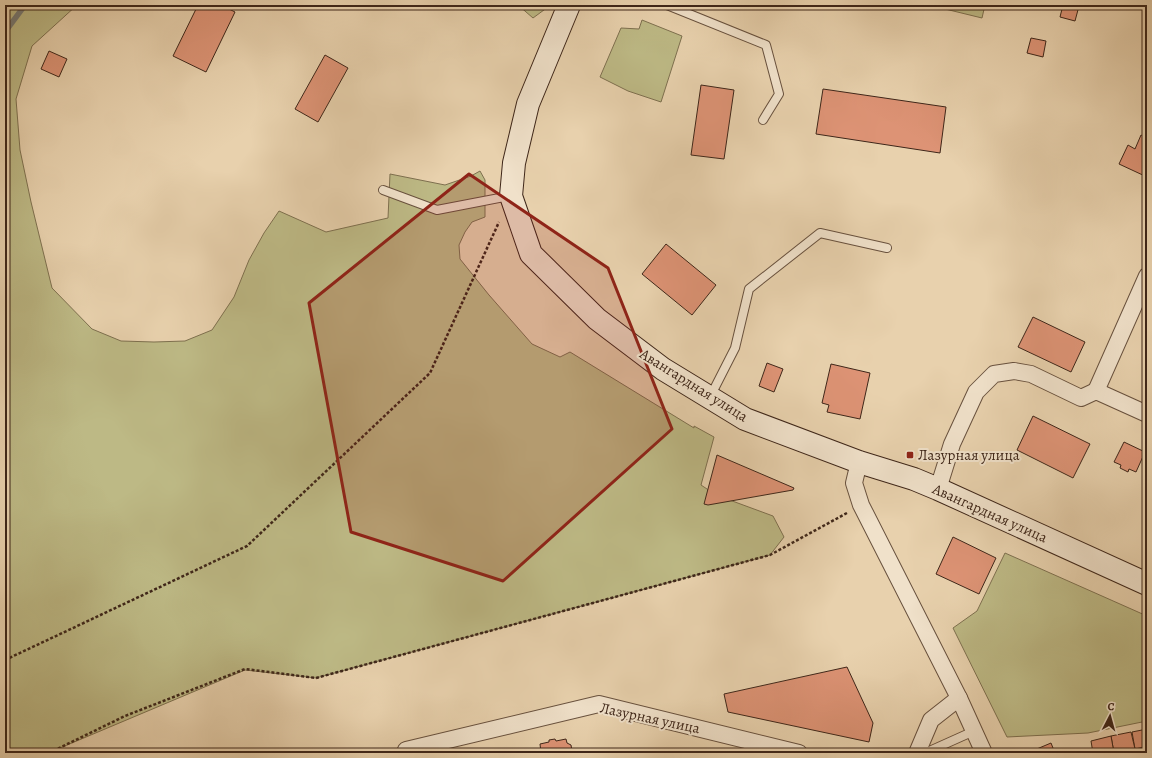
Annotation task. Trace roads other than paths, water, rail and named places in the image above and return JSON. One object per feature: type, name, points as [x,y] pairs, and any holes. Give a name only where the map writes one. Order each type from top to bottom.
[{"type":"main road","name":"Авангардная улица","points":[[570,5],[528,104],[514,163],[511,196],[531,254],[597,319],[663,369],[745,419],[859,462],[938,489],[1147,584]]},
{"type":"street","points":[[938,489],[952,444],[976,392],[994,374],[1014,371],[1031,374],[1081,398],[1096,391],[1147,276]]},
{"type":"street","points":[[1096,391],[1147,414]]},
{"type":"street","points":[[859,462],[854,483],[861,505],[959,698],[984,753]]},
{"type":"street","points":[[917,753],[931,720],[959,698]]},
{"type":"street","name":"Лазурная улица","points":[[406,750],[600,704],[800,753]]},
{"type":"lane","points":[[667,5],[766,45],[779,94],[763,120]]},
{"type":"lane","points":[[382,190],[437,210],[511,196]]},
{"type":"lane","points":[[710,398],[735,348],[749,288],[820,233],[887,248]]},
{"type":"lane","points":[[925,753],[974,732]]},
{"type":"waterway","points":[[5,32],[25,5]]},
{"type":"place","name":"Лазурная улица","points":[[910,455]]}]
